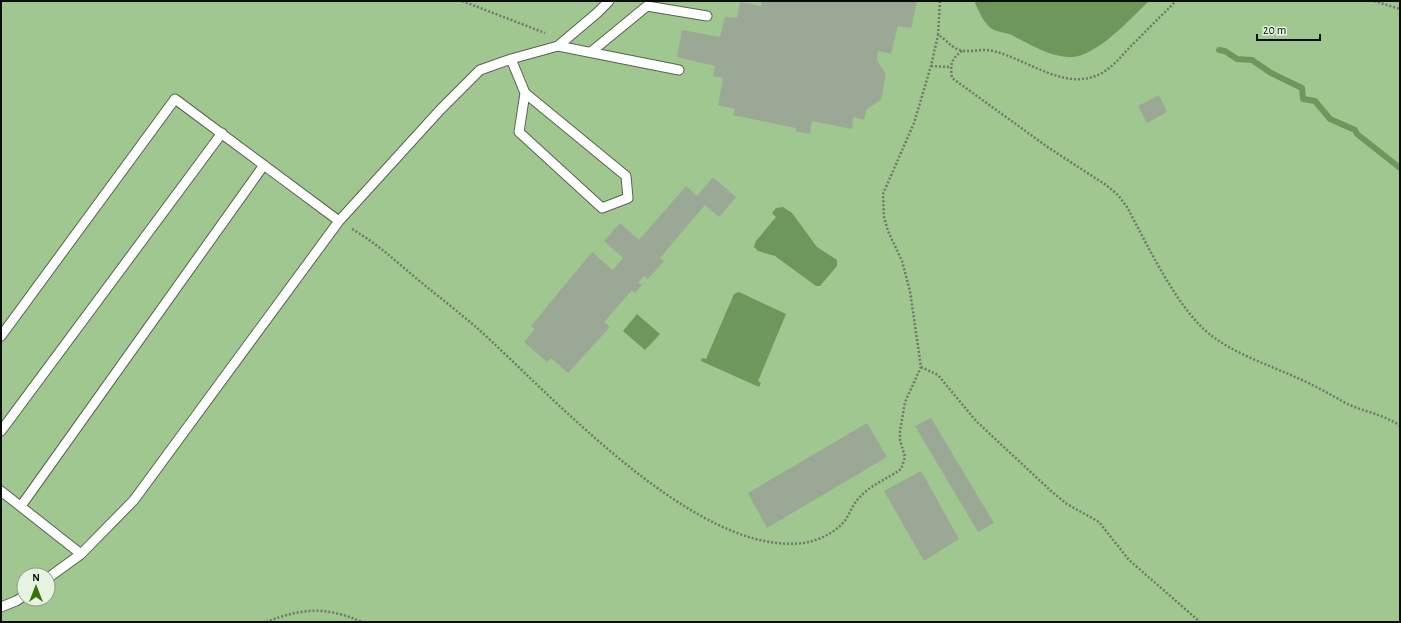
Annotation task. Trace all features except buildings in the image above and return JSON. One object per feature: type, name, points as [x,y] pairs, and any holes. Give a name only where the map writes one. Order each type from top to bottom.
[{"type":"lane","points":[[56,572],[81,554],[134,500],[339,221],[440,110],[480,70],[561,43],[609,1]]},
{"type":"lane","points":[[591,52],[647,6],[707,16]]},
{"type":"lane","points":[[561,43],[591,52],[679,70]]},
{"type":"lane","points":[[511,59],[525,93],[626,176],[628,198],[602,208],[520,132],[525,93]]},
{"type":"lane","points":[[1,336],[175,99],[339,221]]},
{"type":"lane","points":[[1,431],[222,133]]},
{"type":"lane","points":[[21,506],[264,165]]},
{"type":"lane","points":[[1,490],[81,554]]},
{"type":"lane","points":[[1,607],[16,601]]},
{"type":"path","points":[[462,1],[561,43]]},
{"type":"path","points":[[339,221],[381,248],[476,327],[580,426],[647,480],[702,516],[734,532],[762,541],[792,543],[818,539],[836,530],[846,520],[857,501],[866,491],[901,469],[905,457],[900,440],[900,431],[905,402],[921,366],[910,291],[901,256],[888,231],[883,203],[887,183],[914,123],[931,66],[938,36],[940,1]]},
{"type":"path","points":[[938,36],[962,51],[992,50],[1062,78],[1085,79],[1102,73],[1114,63],[1176,1]]},
{"type":"path","points":[[1374,1],[1400,9]]},
{"type":"path","points":[[962,51],[954,57],[950,67],[952,78],[964,88],[1013,120],[1060,156],[1106,184],[1118,195],[1127,207],[1179,297],[1198,324],[1213,336],[1252,359],[1295,377],[1344,403],[1388,418],[1400,426]]},
{"type":"path","points":[[931,66],[950,67]]},
{"type":"path","points":[[921,366],[938,375],[976,421],[1051,491],[1067,504],[1099,522],[1129,560],[1200,622]]},
{"type":"path","points":[[266,622],[286,615],[309,610],[341,615],[362,622]]},
{"type":"shaded area","points":[[1,1],[1400,1],[1400,622],[1,622]]},
{"type":"shaded area","points":[[974,1],[1149,1],[1112,36],[1100,45],[1089,52],[1078,56],[1068,57],[1048,53],[1007,33],[993,29],[983,19]]},
{"type":"shaded area","points":[[783,207],[792,213],[817,247],[837,260],[837,266],[820,286],[816,286],[775,256],[758,251],[754,247],[756,241],[776,217],[772,213],[776,208]]},
{"type":"shaded area","points":[[739,292],[786,314],[758,381],[761,383],[759,387],[701,361],[702,358],[706,359],[734,294]]},
{"type":"shaded area","points":[[637,314],[660,334],[645,350],[623,331]]},
{"type":"waterway","points":[[1219,50],[1225,51],[1237,59],[1252,60],[1271,73],[1302,88],[1303,99],[1315,101],[1330,119],[1355,130],[1357,134],[1400,168]]}]
